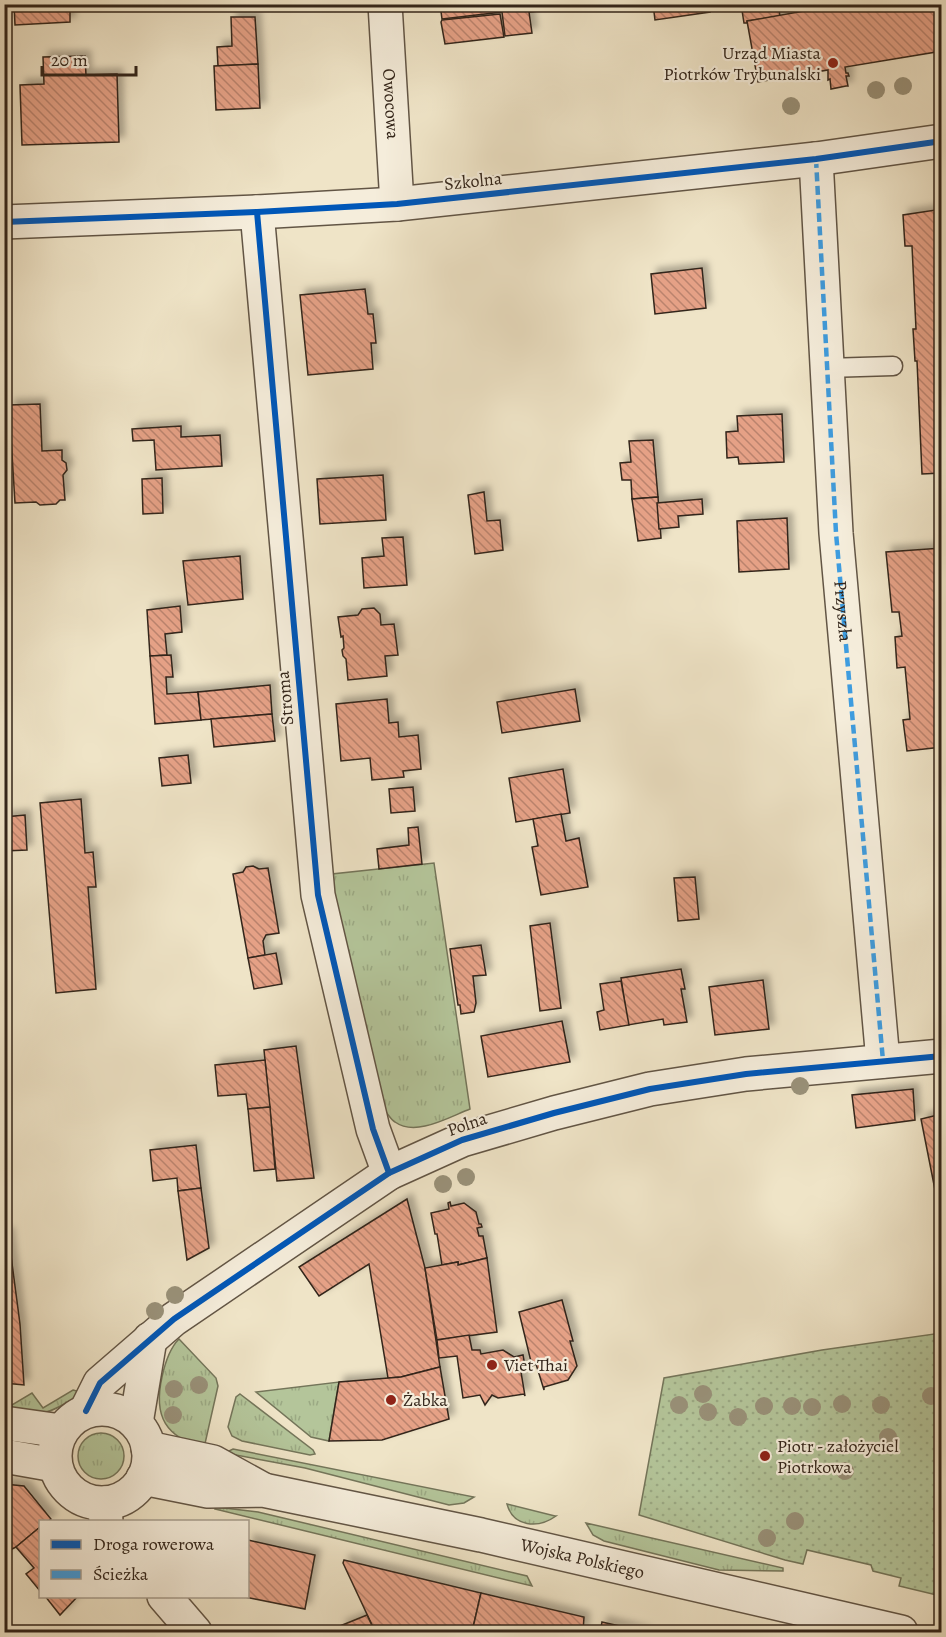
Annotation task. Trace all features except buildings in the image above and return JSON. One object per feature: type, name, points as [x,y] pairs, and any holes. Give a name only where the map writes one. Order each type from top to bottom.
[{"type":"street","name":"Owocowa","points":[[385,4],[390,119],[397,204]]},
{"type":"street","name":"Szkolna","points":[[4,222],[397,204],[816,159],[942,141]]},
{"type":"street","name":"Przyszła","points":[[816,159],[836,533],[883,1061]]},
{"type":"street","name":"Stroma","points":[[257,212],[318,895],[373,1129],[389,1173]]},
{"type":"street","name":"Polna","points":[[86,1411],[100,1383],[174,1319],[389,1173],[462,1140],[554,1113],[650,1089],[746,1074],[942,1056]]},
{"type":"street","points":[[143,1450],[126,1415],[113,1409],[99,1408],[86,1411],[68,1423],[61,1431],[55,1448],[55,1465],[68,1489],[105,1512],[117,1501],[128,1496],[143,1450],[150,1340]]},
{"type":"street","points":[[4,1423],[61,1431]]},
{"type":"street","name":"Wojska Polskiego","points":[[143,1450],[213,1462],[263,1490],[481,1535],[901,1632]]},
{"type":"street","points":[[4,1456],[55,1465]]},
{"type":"street","points":[[166,1598],[195,1632]]},
{"type":"lane","points":[[827,368],[893,366]]},
{"type":"green space","points":[[434,863],[470,1109],[443,1121],[413,1127],[395,1122],[385,1111],[336,910],[332,874]]},
{"type":"green space","points":[[941,1333],[941,1596],[899,1586],[901,1578],[873,1571],[871,1565],[807,1550],[803,1564],[639,1515],[664,1378],[822,1350]]},
{"type":"green space","points":[[179,1339],[216,1378],[218,1386],[204,1448],[180,1438],[165,1423],[161,1414],[159,1403],[163,1372],[170,1352]]},
{"type":"green space","points":[[339,1382],[329,1441],[311,1437],[256,1392]]},
{"type":"green space","points":[[73,1390],[77,1391],[78,1396],[58,1408],[43,1413],[5,1409],[32,1393],[43,1408]]},
{"type":"green space","points":[[240,1394],[313,1450],[315,1454],[310,1455],[242,1441],[232,1436],[228,1427],[236,1397]]},
{"type":"green space","points":[[101,1433],[117,1440],[124,1456],[117,1472],[101,1479],[85,1472],[78,1456],[85,1440]]},
{"type":"green space","points":[[233,1449],[474,1497],[464,1503],[449,1505],[305,1468],[225,1453]]},
{"type":"green space","points":[[507,1504],[556,1516],[542,1523],[527,1524],[510,1512]]},
{"type":"green space","points":[[216,1507],[258,1512],[527,1576],[532,1586],[215,1509]]},
{"type":"green space","points":[[586,1523],[783,1568],[783,1571],[719,1570],[604,1541],[593,1535]]},
{"type":"marked path","points":[[816,159],[836,533],[883,1061]]},
{"type":"cycle path","points":[[4,222],[397,204],[816,159],[942,141]]},
{"type":"cycle path","points":[[257,212],[318,895],[373,1129],[389,1173]]},
{"type":"cycle path","points":[[86,1411],[100,1383],[174,1319],[389,1173],[462,1140],[554,1113],[650,1089],[746,1074],[942,1056]]},
{"type":"place","name":"Urząd Miasta Piotrków Trybunalski","points":[[833,63]]},
{"type":"place","name":"Viet Thai","points":[[492,1365]]},
{"type":"place","name":"Żabka","points":[[391,1400]]},
{"type":"place","name":"Piotr - założyciel Piotrkowa","points":[[765,1456]]}]
